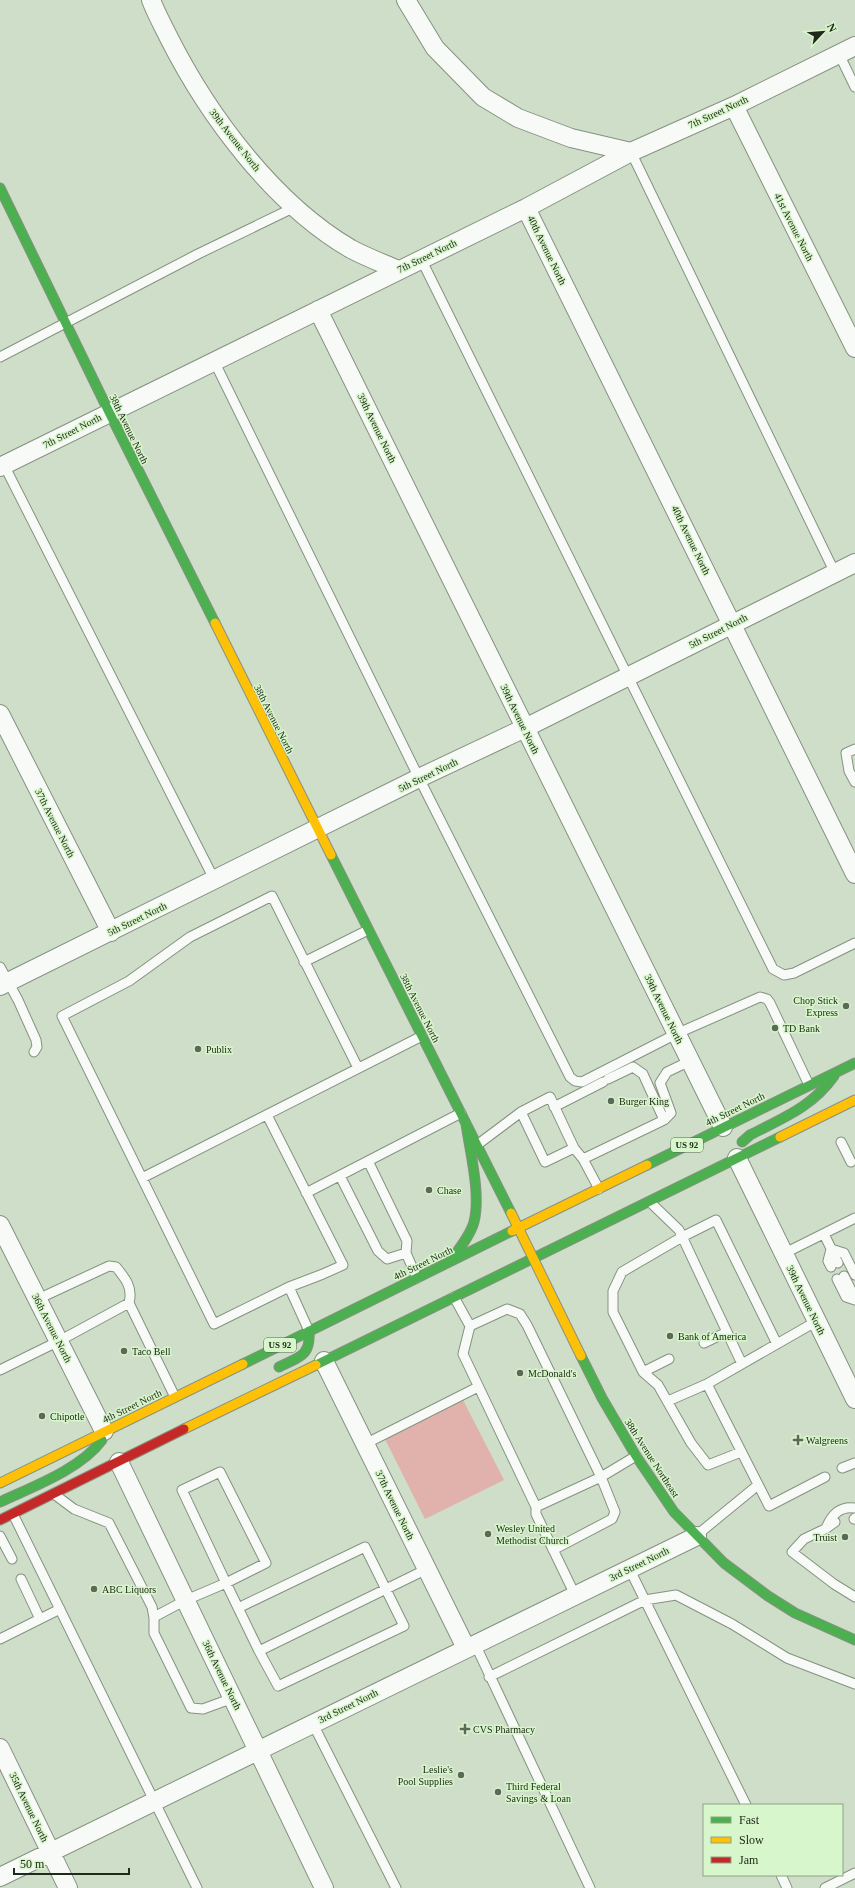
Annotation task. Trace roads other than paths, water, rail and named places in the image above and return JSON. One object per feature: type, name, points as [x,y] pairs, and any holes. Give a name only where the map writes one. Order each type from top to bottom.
[{"type":"main road","name":"38th Avenue North","points":[[0,188],[109,412],[368,930],[520,1229],[533,1258]]},
{"type":"main road","name":"4th Street North","points":[[0,1483],[449,1262],[520,1229],[723,1127],[855,1063]]},
{"type":"main road","points":[[736,1158],[739,1148],[744,1140],[750,1135],[810,1103],[825,1090],[837,1072]]},
{"type":"main road","points":[[0,1520],[855,1100]]},
{"type":"main road","points":[[449,1262],[466,1239],[474,1221],[476,1202],[466,1124]]},
{"type":"main road","name":"38th Avenue Northeast","points":[[533,1258],[602,1398],[636,1456],[674,1512],[724,1563],[768,1596],[795,1612],[855,1640]]},
{"type":"main road","points":[[274,1369],[306,1353],[311,1343],[309,1331]]},
{"type":"main road","points":[[204,1421],[202,1413],[206,1407]]},
{"type":"main road","points":[[0,1502],[76,1464],[96,1450],[102,1442],[104,1431]]},
{"type":"street","name":"39th Avenue North","points":[[151,0],[179,58],[204,99],[234,140],[268,182],[295,207],[351,249],[398,270]]},
{"type":"street","points":[[406,0],[434,48],[483,97],[518,118],[571,138],[631,152]]},
{"type":"street","name":"7th Street North","points":[[2,466],[526,208],[631,152],[734,106],[855,46]]},
{"type":"street","name":"41st Avenue North","points":[[734,106],[855,348]]},
{"type":"street","name":"40th Avenue North","points":[[526,208],[855,874]]},
{"type":"street","name":"39th Avenue North","points":[[318,310],[723,1127]]},
{"type":"street","name":"5th Street North","points":[[3,979],[111,932],[855,563]]},
{"type":"street","name":"37th Avenue North","points":[[0,714],[111,932]]},
{"type":"street","name":"39th Avenue North","points":[[736,1158],[855,1399]]},
{"type":"street","name":"36th Avenue North","points":[[0,1225],[104,1431]]},
{"type":"street","name":"37th Avenue North","points":[[324,1361],[427,1569],[470,1646]]},
{"type":"street","name":"36th Avenue North","points":[[119,1462],[324,1888]]},
{"type":"street","name":"3rd Street North","points":[[0,1877],[696,1536]]},
{"type":"street","name":"35th Avenue North","points":[[0,1748],[68,1888]]},
{"type":"lane","points":[[839,54],[855,87]]},
{"type":"lane","points":[[631,152],[835,573]]},
{"type":"lane","points":[[0,357],[198,254],[295,207]]},
{"type":"lane","points":[[421,259],[773,969],[784,975],[794,973],[855,943]]},
{"type":"lane","points":[[214,361],[419,778],[562,1063],[575,1081],[582,1082],[676,1034],[754,999],[764,998],[770,1004],[810,1085]]},
{"type":"lane","points":[[2,466],[215,881]]},
{"type":"lane","points":[[855,749],[846,753],[849,771],[855,782]]},
{"type":"lane","points":[[267,1114],[343,1265],[289,1287],[214,1324],[62,1016],[129,981],[190,937],[272,896],[358,1068]]},
{"type":"lane","points":[[304,962],[368,930]]},
{"type":"lane","points":[[3,979],[18,1000],[36,1040],[37,1047],[34,1052]]},
{"type":"lane","points":[[142,1178],[422,1036]]},
{"type":"lane","points":[[583,1159],[664,1120],[671,1113],[660,1083],[667,1072],[690,1061]]},
{"type":"lane","points":[[554,1107],[633,1067],[643,1074],[664,1120]]},
{"type":"lane","points":[[477,1146],[521,1112],[550,1098],[574,1148],[583,1159],[599,1189]]},
{"type":"lane","points":[[521,1112],[545,1162],[574,1148]]},
{"type":"lane","points":[[306,1193],[461,1113]]},
{"type":"lane","points":[[841,1142],[854,1164]]},
{"type":"lane","points":[[368,1161],[407,1241],[406,1253],[417,1278]]},
{"type":"lane","points":[[340,1176],[378,1251],[387,1259],[406,1253]]},
{"type":"lane","points":[[649,1200],[680,1234],[742,1364]]},
{"type":"lane","points":[[783,1254],[855,1218]]},
{"type":"lane","points":[[741,1452],[708,1465],[691,1443],[658,1385],[643,1372],[613,1312],[613,1291],[622,1272],[680,1234],[716,1220],[777,1344]]},
{"type":"lane","points":[[824,1234],[831,1249],[834,1265]]},
{"type":"lane","points":[[831,1249],[844,1253],[855,1275]]},
{"type":"lane","points":[[0,1370],[59,1341],[128,1303],[131,1294],[124,1277],[116,1267],[109,1266],[38,1299]]},
{"type":"lane","points":[[840,1278],[855,1299]]},
{"type":"lane","points":[[289,1287],[309,1331]]},
{"type":"lane","points":[[454,1297],[470,1326],[463,1354],[536,1507],[536,1514],[575,1595]]},
{"type":"lane","points":[[128,1303],[175,1397]]},
{"type":"lane","points":[[470,1326],[507,1309],[520,1314],[527,1325],[601,1477],[615,1512],[612,1519],[553,1550]]},
{"type":"lane","points":[[668,1401],[707,1384],[817,1321]]},
{"type":"lane","points":[[704,1343],[727,1332]]},
{"type":"lane","points":[[643,1372],[669,1359]]},
{"type":"lane","points":[[707,1384],[769,1506],[825,1477]]},
{"type":"lane","points":[[365,1444],[478,1387]]},
{"type":"lane","points":[[536,1507],[601,1477],[636,1456]]},
{"type":"lane","points":[[842,1468],[855,1463]]},
{"type":"lane","points":[[154,1617],[186,1600],[226,1583],[266,1563],[220,1472],[182,1490],[226,1583],[238,1608],[259,1651],[278,1686],[404,1626],[364,1547],[238,1608]]},
{"type":"lane","points":[[696,1536],[758,1485]]},
{"type":"lane","points":[[54,1494],[74,1509],[109,1523],[152,1608],[154,1617],[154,1633],[191,1708],[203,1709],[233,1698]]},
{"type":"lane","points":[[825,1529],[832,1515],[848,1507],[854,1515]]},
{"type":"lane","points":[[13,1514],[196,1888]]},
{"type":"lane","points":[[836,1524],[804,1539],[792,1552],[834,1584],[855,1597]]},
{"type":"lane","points":[[0,1536],[12,1559]]},
{"type":"lane","points":[[630,1568],[746,1804]]},
{"type":"lane","points":[[259,1651],[427,1569]]},
{"type":"lane","points":[[21,1579],[40,1619]]},
{"type":"lane","points":[[489,1677],[645,1600],[676,1595],[732,1624],[788,1658],[855,1684]]},
{"type":"lane","points":[[0,1639],[60,1609]]},
{"type":"lane","points":[[470,1646],[489,1677],[590,1888]]},
{"type":"lane","points":[[313,1724],[396,1888]]},
{"type":"lane","points":[[825,1888],[855,1873]]},
{"type":"lane","points":[[781,1876],[787,1888]]},
{"type":"place","name":"Chop Stick Express","points":[[846,1006]]},
{"type":"place","name":"TD Bank","points":[[775,1028]]},
{"type":"place","name":"Publix","points":[[198,1049]]},
{"type":"place","name":"Burger King","points":[[611,1101]]},
{"type":"place","name":"Chase","points":[[429,1190]]},
{"type":"place","name":"Bank of America","points":[[670,1336]]},
{"type":"place","name":"Taco Bell","points":[[124,1351]]},
{"type":"place","name":"McDonald's","points":[[520,1373]]},
{"type":"place","name":"Chipotle","points":[[42,1416]]},
{"type":"place","name":"Walgreens","points":[[798,1440]]},
{"type":"place","name":"Wesley United Methodist Church","points":[[488,1534]]},
{"type":"place","name":"Truist","points":[[845,1537]]},
{"type":"place","name":"ABC Liquors","points":[[94,1589]]},
{"type":"place","name":"CVS Pharmacy","points":[[465,1729]]},
{"type":"place","name":"Leslie's Pool Supplies","points":[[461,1775]]},
{"type":"place","name":"Third Federal Savings & Loan","points":[[498,1792]]}]
